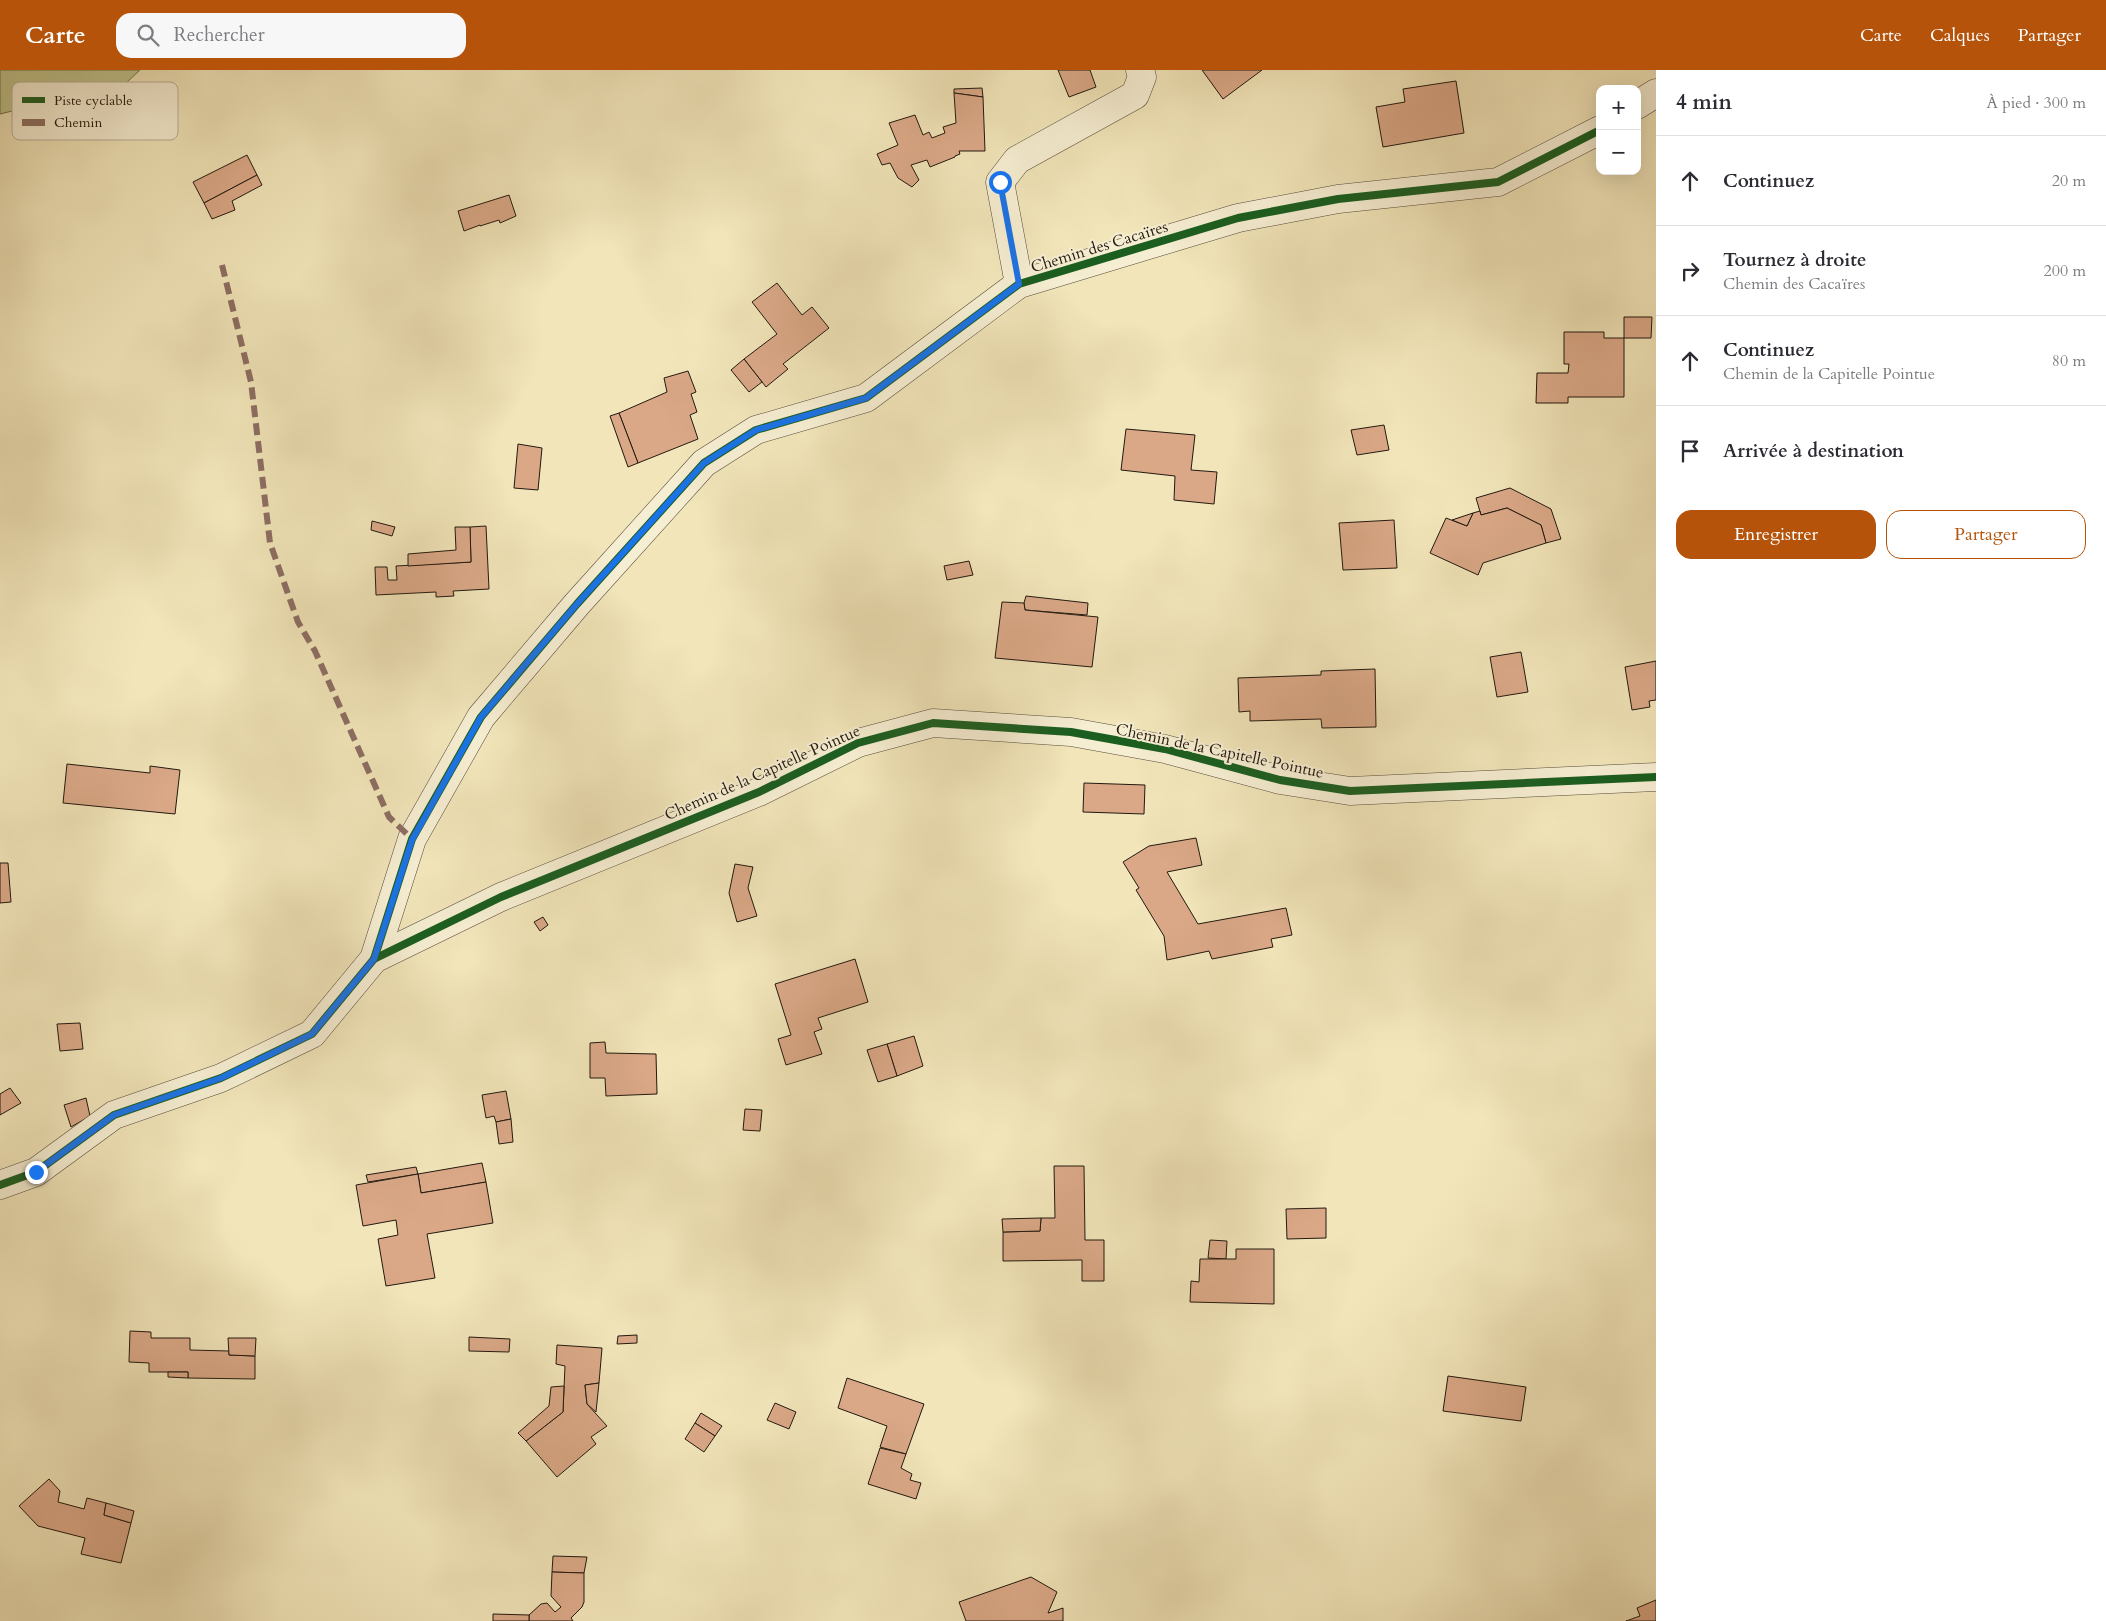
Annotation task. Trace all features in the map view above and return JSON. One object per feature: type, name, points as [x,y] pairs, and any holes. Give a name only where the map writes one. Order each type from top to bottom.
[{"type":"street","points":[[1019,284],[1000,182],[1017,160],[1134,95],[1142,77],[1140,70]]},
{"type":"street","points":[[1641,102],[1656,92]]},
{"type":"street","name":"Chemin des Cacaïres","points":[[374,959],[412,840],[481,717],[577,604],[704,463],[756,430],[866,398],[1019,284],[1238,218],[1338,199],[1498,182],[1596,132]]},
{"type":"street","name":"Chemin de la Capitelle Pointue","points":[[0,1185],[36,1172],[114,1115],[221,1078],[312,1034],[374,959],[500,897],[759,792],[858,743],[933,723],[1070,732],[1165,749],[1280,780],[1350,791],[1656,777]]},
{"type":"green space","points":[[0,70],[140,70],[127,82],[12,82],[12,111],[0,114]]},
{"type":"building","points":[[1058,70],[1090,70],[1096,87],[1069,97]]},
{"type":"building","points":[[1202,70],[1262,70],[1223,99]]},
{"type":"building","points":[[1456,81],[1464,133],[1383,147],[1376,107],[1405,102],[1403,89]]},
{"type":"building","points":[[982,88],[983,97],[954,93],[954,89]]},
{"type":"building","points":[[954,93],[983,97],[985,151],[959,151],[960,154],[955,157],[930,167],[927,160],[911,165],[919,180],[912,187],[898,178],[890,163],[882,165],[877,154],[898,145],[889,123],[915,115],[923,135],[929,132],[932,138],[945,133],[943,127],[956,123]]},
{"type":"building","points":[[247,155],[257,175],[204,203],[193,182]]},
{"type":"building","points":[[257,175],[262,185],[232,201],[235,210],[212,219],[204,203]]},
{"type":"building","points":[[509,195],[516,216],[500,223],[499,220],[464,231],[458,211]]},
{"type":"building","points":[[777,283],[802,315],[812,307],[829,328],[783,364],[788,369],[766,387],[744,359],[777,334],[752,302]]},
{"type":"building","points":[[1624,317],[1652,317],[1651,338],[1624,338]]},
{"type":"building","points":[[1564,332],[1604,332],[1604,338],[1624,338],[1624,397],[1568,397],[1568,403],[1536,403],[1537,373],[1568,373],[1569,364],[1564,364]]},
{"type":"building","points":[[744,359],[762,382],[749,392],[731,370]]},
{"type":"building","points":[[688,371],[696,392],[691,394],[697,412],[690,415],[698,439],[638,463],[619,413],[667,392],[664,378]]},
{"type":"building","points":[[619,413],[638,463],[628,467],[610,416]]},
{"type":"building","points":[[1384,425],[1389,450],[1357,455],[1351,430]]},
{"type":"building","points":[[1126,429],[1195,435],[1191,470],[1217,472],[1214,504],[1174,500],[1175,476],[1121,470]]},
{"type":"building","points":[[518,444],[542,448],[538,490],[514,488]]},
{"type":"building","points":[[1510,488],[1551,509],[1561,539],[1546,543],[1541,525],[1507,508],[1481,515],[1476,498]]},
{"type":"building","points":[[1507,508],[1541,525],[1546,543],[1483,563],[1478,575],[1430,553],[1446,518],[1467,526],[1473,513],[1480,511],[1481,515]]},
{"type":"building","points":[[1473,513],[1467,526],[1452,520]]},
{"type":"building","points":[[1394,520],[1397,568],[1343,570],[1339,523]]},
{"type":"building","points":[[372,521],[395,527],[392,536],[371,530]]},
{"type":"building","points":[[486,526],[489,589],[453,591],[454,596],[436,597],[436,592],[376,595],[375,567],[387,567],[388,580],[397,580],[396,566],[471,562],[470,527]]},
{"type":"building","points":[[455,527],[470,527],[471,562],[408,566],[408,554],[456,550]]},
{"type":"building","points":[[969,561],[973,575],[947,580],[944,566]]},
{"type":"building","points":[[1026,596],[1088,603],[1087,615],[1025,610]]},
{"type":"building","points":[[1002,602],[1024,603],[1025,610],[1098,617],[1092,667],[995,658]]},
{"type":"building","points":[[1521,652],[1528,692],[1497,697],[1490,657]]},
{"type":"building","points":[[1656,661],[1656,700],[1649,701],[1650,707],[1632,710],[1625,667]]},
{"type":"building","points":[[1375,669],[1376,727],[1322,728],[1321,719],[1250,721],[1250,711],[1239,712],[1238,678],[1321,675],[1321,671]]},
{"type":"building","points":[[67,764],[150,773],[150,766],[180,770],[175,814],[63,803]]},
{"type":"building","points":[[1084,783],[1145,785],[1144,814],[1083,812]]},
{"type":"building","points":[[1196,838],[1202,865],[1167,872],[1198,924],[1286,908],[1292,935],[1271,939],[1273,947],[1212,959],[1209,951],[1167,960],[1164,936],[1136,890],[1139,888],[1123,862],[1149,846]]},
{"type":"building","points":[[0,863],[8,863],[11,902],[0,903]]},
{"type":"building","points":[[735,864],[753,867],[748,888],[757,916],[737,922],[729,893]]},
{"type":"building","points":[[543,917],[548,925],[540,931],[534,922]]},
{"type":"building","points":[[855,959],[868,1002],[818,1018],[822,1029],[814,1032],[822,1054],[786,1065],[778,1039],[791,1035],[775,984]]},
{"type":"building","points":[[80,1023],[83,1049],[60,1051],[57,1024]]},
{"type":"building","points":[[914,1036],[923,1066],[897,1076],[887,1044]]},
{"type":"building","points":[[605,1042],[606,1053],[656,1054],[657,1094],[606,1096],[605,1078],[590,1078],[590,1043]]},
{"type":"building","points":[[887,1044],[897,1076],[878,1082],[867,1050]]},
{"type":"building","points":[[10,1088],[21,1103],[0,1115],[0,1094]]},
{"type":"building","points":[[506,1091],[511,1119],[496,1122],[494,1116],[486,1118],[482,1095]]},
{"type":"building","points":[[86,1098],[90,1116],[71,1127],[64,1105]]},
{"type":"building","points":[[745,1109],[762,1110],[760,1131],[743,1130]]},
{"type":"building","points":[[511,1119],[513,1142],[499,1144],[496,1122]]},
{"type":"building","points":[[482,1163],[486,1182],[421,1193],[418,1174]]},
{"type":"building","points":[[1054,1166],[1084,1166],[1085,1240],[1104,1240],[1104,1281],[1082,1281],[1082,1260],[1003,1261],[1003,1232],[1040,1231],[1041,1218],[1055,1218]]},
{"type":"building","points":[[416,1167],[418,1174],[368,1182],[366,1175]]},
{"type":"building","points":[[418,1174],[421,1193],[486,1182],[493,1223],[427,1234],[435,1278],[386,1286],[378,1239],[398,1235],[396,1220],[363,1226],[356,1185]]},
{"type":"building","points":[[1326,1208],[1326,1238],[1287,1239],[1286,1209]]},
{"type":"building","points":[[1041,1218],[1040,1231],[1003,1232],[1002,1219]]},
{"type":"building","points":[[1210,1240],[1227,1241],[1226,1259],[1208,1258]]},
{"type":"building","points":[[1236,1249],[1274,1249],[1274,1304],[1190,1302],[1191,1281],[1199,1282],[1200,1259],[1236,1259]]},
{"type":"building","points":[[130,1331],[151,1332],[151,1338],[190,1338],[190,1350],[229,1351],[229,1355],[255,1356],[255,1379],[188,1378],[188,1372],[149,1372],[149,1363],[129,1362]]},
{"type":"building","points":[[637,1335],[637,1343],[617,1344],[618,1336]]},
{"type":"building","points":[[469,1337],[510,1339],[509,1352],[469,1351]]},
{"type":"building","points":[[228,1338],[256,1338],[255,1356],[229,1355]]},
{"type":"building","points":[[557,1345],[602,1348],[599,1383],[585,1385],[587,1404],[607,1426],[591,1437],[596,1444],[557,1477],[526,1441],[563,1412],[565,1366],[556,1364]]},
{"type":"building","points":[[168,1372],[188,1372],[188,1378],[168,1377]]},
{"type":"building","points":[[1448,1376],[1526,1387],[1521,1421],[1443,1411]]},
{"type":"building","points":[[847,1378],[924,1404],[906,1454],[880,1447],[887,1426],[838,1408]]},
{"type":"building","points":[[599,1383],[596,1412],[587,1404],[585,1385]]},
{"type":"building","points":[[564,1386],[563,1412],[526,1441],[518,1433],[549,1406],[551,1387]]},
{"type":"building","points":[[775,1403],[796,1412],[789,1429],[767,1420]]},
{"type":"building","points":[[701,1413],[722,1426],[715,1436],[695,1423]]},
{"type":"building","points":[[695,1423],[715,1436],[704,1452],[685,1439]]},
{"type":"building","points":[[880,1448],[906,1454],[901,1468],[912,1474],[910,1480],[921,1483],[916,1499],[868,1484]]},
{"type":"building","points":[[49,1479],[60,1491],[58,1502],[84,1509],[87,1498],[106,1503],[104,1515],[131,1523],[121,1563],[81,1554],[85,1538],[38,1526],[19,1506]]},
{"type":"building","points":[[106,1503],[134,1511],[131,1523],[104,1515]]},
{"type":"building","points":[[553,1556],[587,1557],[584,1573],[552,1572]]},
{"type":"building","points":[[552,1572],[584,1573],[584,1602],[582,1607],[571,1618],[573,1621],[529,1621],[529,1615],[541,1604],[547,1603],[555,1612],[561,1607],[551,1596]]},
{"type":"building","points":[[1031,1577],[1057,1592],[1048,1613],[1063,1608],[1063,1621],[966,1621],[959,1602]]},
{"type":"building","points":[[1656,1600],[1656,1621],[1626,1621],[1640,1616],[1637,1608]]},
{"type":"building","points":[[493,1614],[529,1615],[529,1621],[493,1621]]},
{"type":"marked path","points":[[222,265],[251,382],[270,543],[298,622],[315,651],[389,817],[412,839]]},
{"type":"cycle path","points":[[374,959],[412,839],[481,717],[577,604],[704,463],[756,430],[866,398],[1019,284],[1238,218],[1338,199],[1498,182],[1596,132]]},
{"type":"cycle path","points":[[0,1185],[36,1172],[114,1115],[221,1078],[312,1034],[374,959],[501,897],[759,792],[858,743],[933,723],[1071,732],[1165,749],[1280,780],[1350,791],[1656,777]]},
{"type":"route","points":[[36,1172],[114,1115],[221,1078],[312,1034],[374,959],[412,840],[481,717],[577,604],[704,463],[756,430],[866,398],[1019,284],[1000,182]]}]
